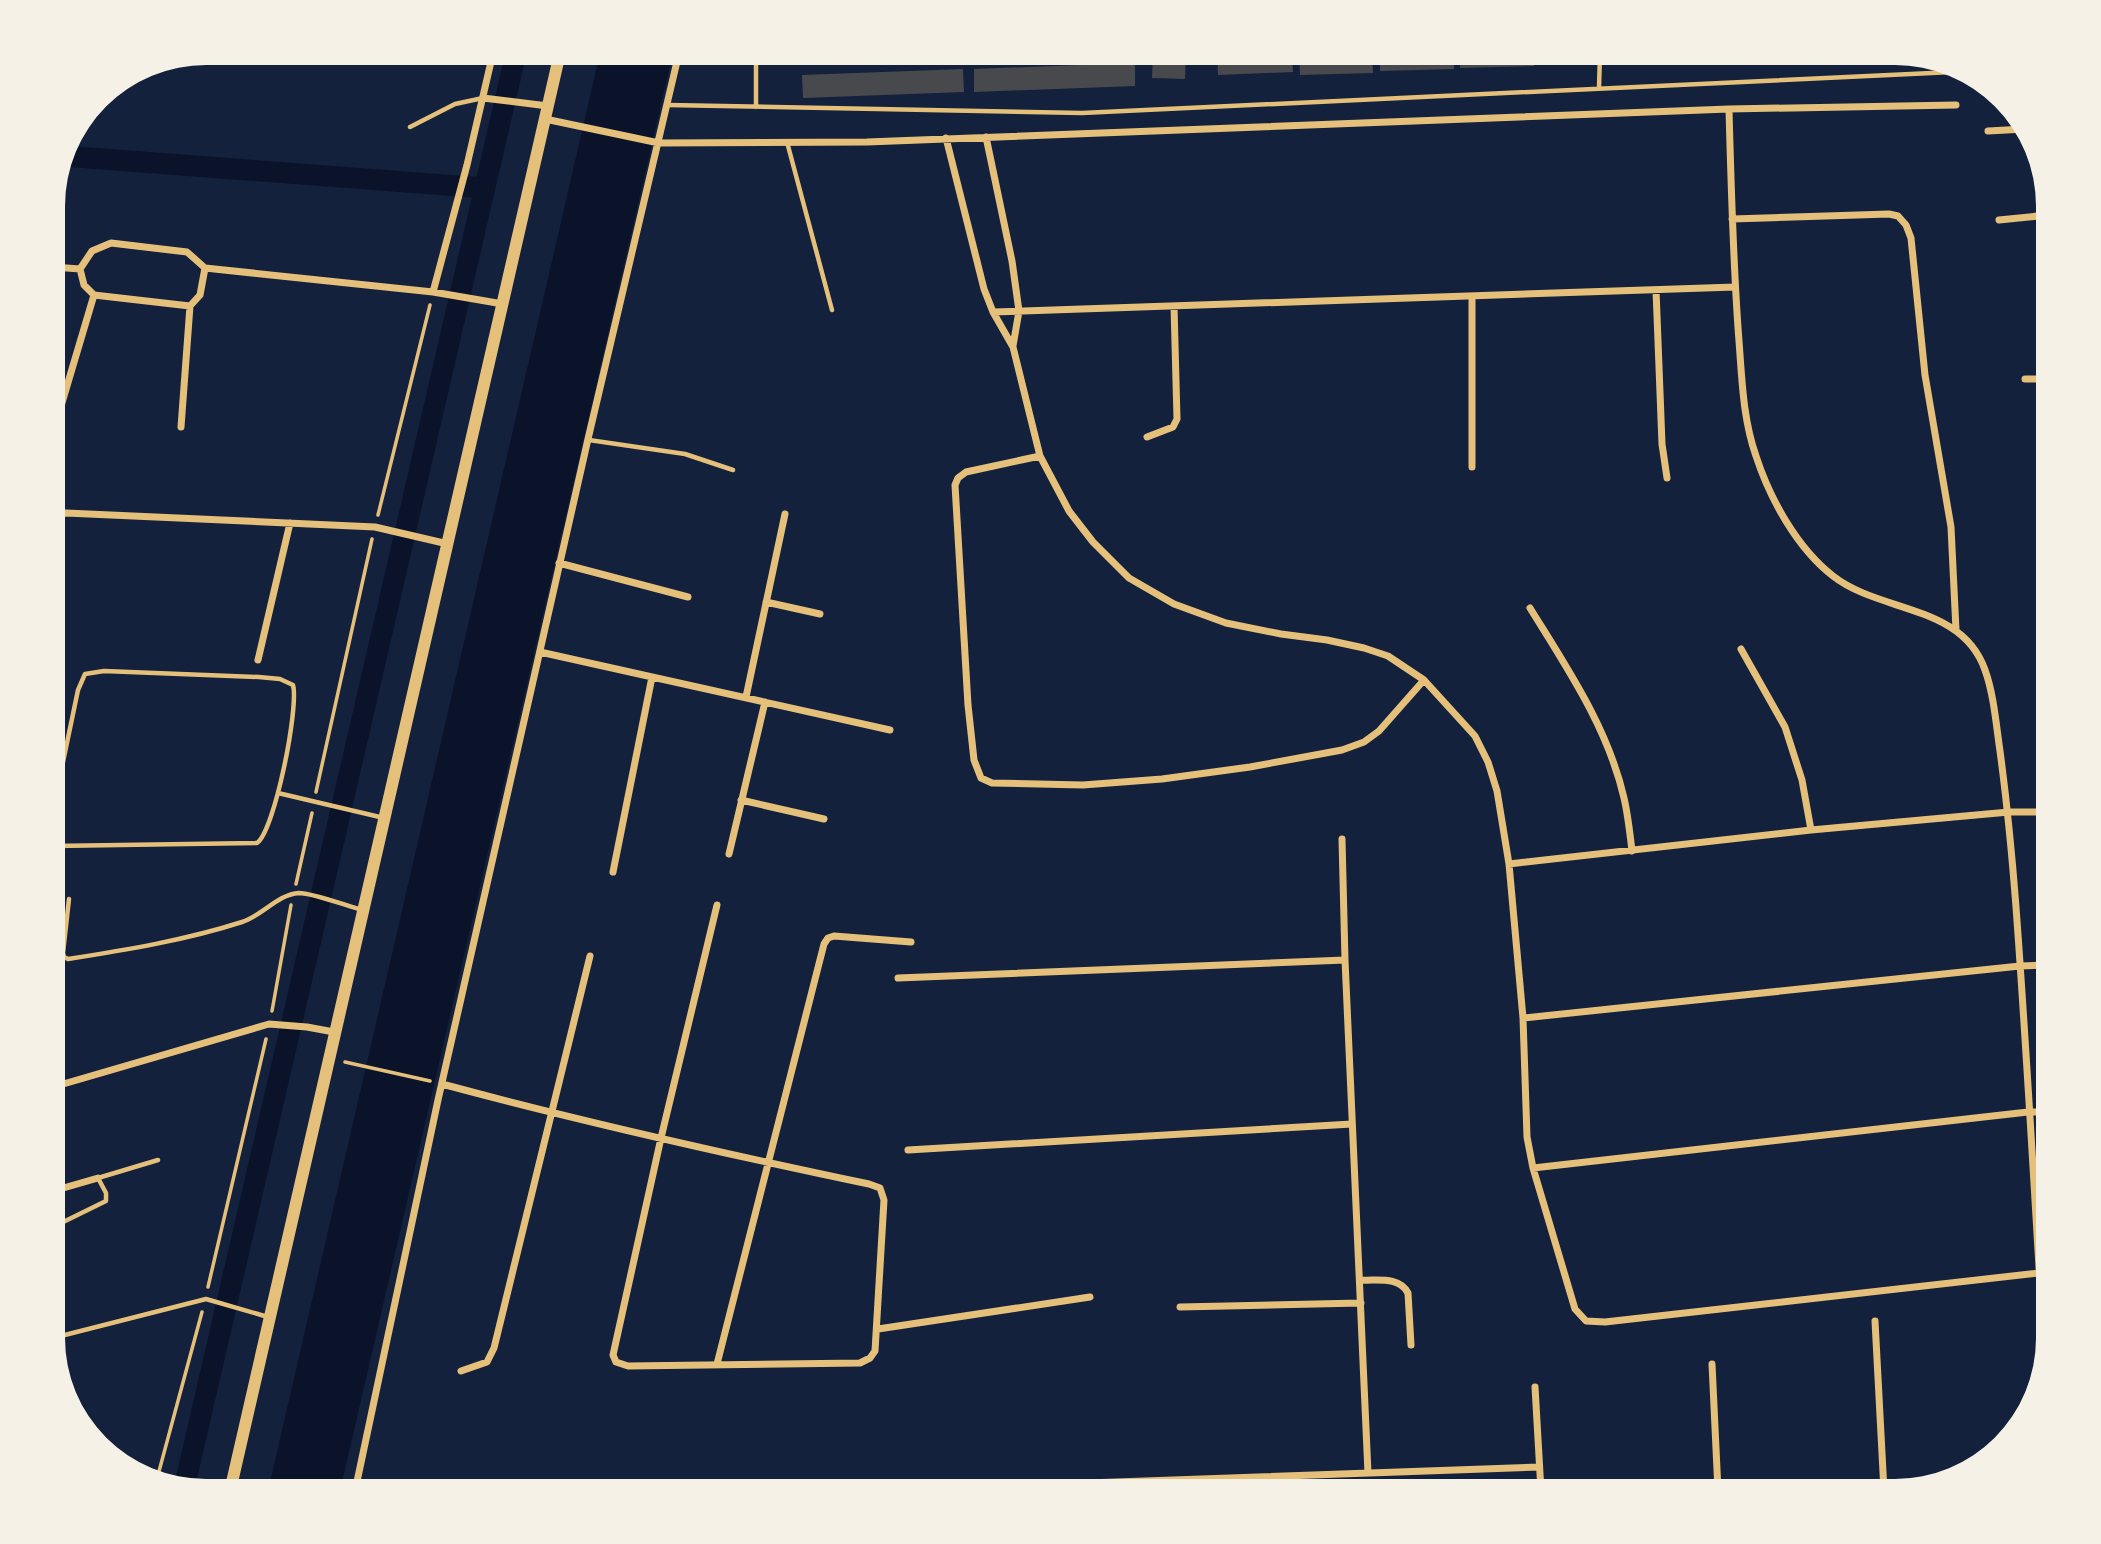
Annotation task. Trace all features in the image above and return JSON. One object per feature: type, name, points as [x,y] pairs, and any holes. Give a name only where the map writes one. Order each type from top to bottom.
[{"type":"main road","points":[[233,1479],[557,65]]},
{"type":"street","points":[[433,292],[487,98],[491,65]]},
{"type":"street","points":[[358,1479],[440,1084],[676,65]]},
{"type":"street","points":[[487,98],[518,103],[575,126],[657,143],[867,142],[1729,109],[1956,105]]},
{"type":"street","points":[[1729,109],[1731,219],[1745,411],[1755,454],[1767,485],[1809,553],[1835,577],[1885,601],[1927,615],[1956,630],[1975,650],[1985,670],[1994,712],[2008,813],[2036,1240]]},
{"type":"street","points":[[1988,131],[2013,130]]},
{"type":"street","points":[[986,137],[1012,261],[1019,311],[1013,347]]},
{"type":"street","points":[[946,138],[976,259],[993,312],[1013,347],[1040,456],[1069,511],[1093,542],[1129,578],[1174,604],[1226,623],[1364,648],[1388,656],[1423,680],[1475,736],[1488,762],[1497,791],[1509,864],[1523,1018],[1527,1137],[1533,1168],[1575,1309],[1586,1321],[1605,1322],[2036,1272]]},
{"type":"street","points":[[1731,219],[1889,214],[1898,216],[1906,225],[1914,256],[1925,375],[1951,527],[1956,630]]},
{"type":"street","points":[[2000,220],[2036,216]]},
{"type":"street","points":[[190,306],[94,295],[84,285],[80,269],[92,251],[111,243],[187,252],[205,268],[433,292],[503,304]]},
{"type":"street","points":[[65,268],[80,269]]},
{"type":"street","points":[[181,426],[190,306],[200,295],[205,268]]},
{"type":"street","points":[[993,312],[1735,287]]},
{"type":"street","points":[[1656,290],[1662,444],[1667,478]]},
{"type":"street","points":[[65,393],[94,295]]},
{"type":"street","points":[[1472,296],[1472,467]]},
{"type":"street","points":[[1147,437],[1173,427],[1177,419],[1174,306]]},
{"type":"street","points":[[2025,379],[2036,379]]},
{"type":"street","points":[[1040,456],[966,472],[958,478],[955,485],[968,705],[974,760],[981,778],[992,783],[1083,785],[1162,779],[1238,769],[1342,750],[1364,742],[1379,731],[1423,680]]},
{"type":"street","points":[[65,513],[384,530],[448,544]]},
{"type":"street","points":[[746,697],[785,514]]},
{"type":"street","points":[[258,660],[290,523]]},
{"type":"street","points":[[559,563],[688,597]]},
{"type":"street","points":[[766,602],[820,614]]},
{"type":"street","points":[[1530,608],[1578,685],[1610,753],[1624,797],[1632,851]]},
{"type":"street","points":[[1741,649],[1785,727],[1802,780],[1811,830]]},
{"type":"street","points":[[540,652],[890,730]]},
{"type":"street","points":[[612,872],[652,677]]},
{"type":"street","points":[[729,854],[765,702]]},
{"type":"street","points":[[741,800],[824,819]]},
{"type":"street","points":[[1509,864],[1811,830],[2036,812]]},
{"type":"street","points":[[1342,839],[1368,1473]]},
{"type":"street","points":[[440,1084],[552,1114],[661,1138],[880,1188],[884,1200],[878,1329],[873,1356],[860,1363],[628,1366],[616,1362],[612,1355],[661,1138],[718,905]]},
{"type":"street","points":[[716,1364],[824,944],[828,938],[845,936],[911,942]]},
{"type":"street","points":[[461,1371],[487,1362],[494,1348],[590,956]]},
{"type":"street","points":[[898,978],[1345,960]]},
{"type":"street","points":[[1523,1018],[2036,965]]},
{"type":"street","points":[[65,1084],[269,1024],[334,1031]]},
{"type":"street","points":[[1533,1168],[2036,1112]]},
{"type":"street","points":[[908,1150],[1352,1124]]},
{"type":"street","points":[[65,1188],[98,1178]]},
{"type":"street","points":[[1361,1280],[1396,1281],[1404,1285],[1408,1293],[1411,1345]]},
{"type":"street","points":[[878,1329],[1090,1297]]},
{"type":"street","points":[[1180,1307],[1361,1303]]},
{"type":"street","points":[[1875,1321],[1883,1479]]},
{"type":"street","points":[[1712,1364],[1717,1479]]},
{"type":"street","points":[[1535,1387],[1540,1479]]},
{"type":"street","points":[[1199,1479],[1539,1467]]},
{"type":"lane","points":[[756,65],[756,107]]},
{"type":"lane","points":[[1599,89],[1600,65]]},
{"type":"lane","points":[[667,105],[1082,113],[1941,73]]},
{"type":"lane","points":[[410,127],[455,104],[487,98]]},
{"type":"lane","points":[[787,141],[832,310]]},
{"type":"lane","points":[[588,439],[685,454],[733,470]]},
{"type":"lane","points":[[65,752],[78,690],[85,674],[93,672],[259,677],[288,681],[293,685],[295,702],[278,793],[265,835],[257,843],[65,846]]},
{"type":"lane","points":[[278,793],[385,818]]},
{"type":"lane","points":[[65,958],[178,939],[225,928],[247,920],[285,898],[304,894],[363,910]]},
{"type":"lane","points":[[65,935],[69,899]]},
{"type":"lane","points":[[65,1221],[106,1201],[106,1193],[98,1178],[158,1160]]},
{"type":"lane","points":[[65,1335],[206,1298],[269,1317]]},
{"type":"path","points":[[363,1065],[440,1084]]},
{"type":"water","points":[[597,65],[670,65],[343,1479],[271,1479]]},
{"type":"building","points":[[1135,65],[1135,86],[974,92],[974,69]]},
{"type":"building","points":[[1153,65],[1186,65],[1185,79],[1152,78]]},
{"type":"building","points":[[1218,65],[1293,65],[1293,72],[1218,75]]},
{"type":"building","points":[[1300,65],[1373,65],[1373,73],[1300,75]]},
{"type":"building","points":[[1380,65],[1454,65],[1454,69],[1380,71]]},
{"type":"building","points":[[1460,65],[1534,66],[1460,68]]},
{"type":"building","points":[[963,69],[964,92],[803,98],[802,75]]},
{"type":"waterway","points":[[186,1478],[513,65]]},
{"type":"waterway","points":[[74,157],[485,188]]}]
